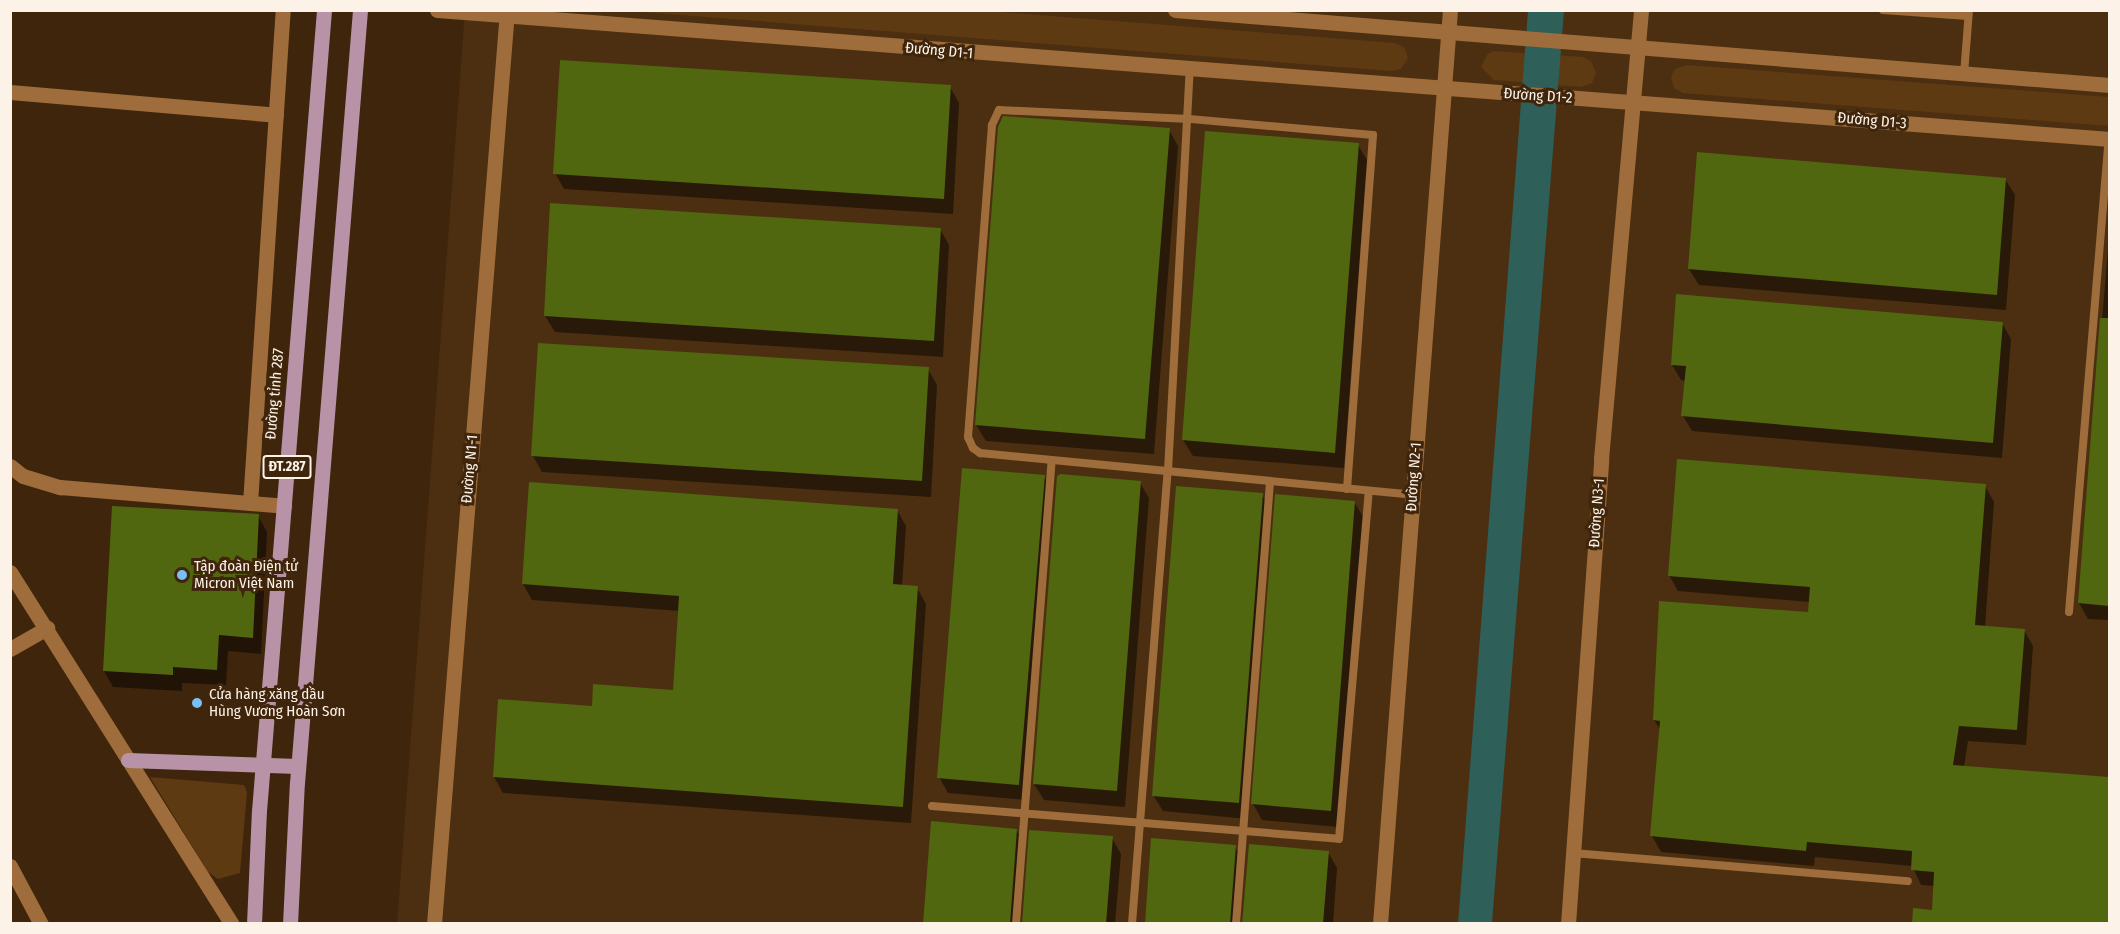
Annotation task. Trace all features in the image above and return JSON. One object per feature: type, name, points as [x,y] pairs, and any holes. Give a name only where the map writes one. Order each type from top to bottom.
[{"type":"main road","name":"Đường tỉnh 287","points":[[254,924],[263,764],[324,10]]},
{"type":"main road","name":"ĐT.287","points":[[290,924],[298,766],[360,10]]},
{"type":"main road","points":[[128,760],[298,766]]},
{"type":"street","points":[[250,503],[283,10]]},
{"type":"street","name":"Đường D1-1","points":[[437,10],[507,13],[1442,90]]},
{"type":"street","points":[[1174,10],[1448,30],[2109,85]]},
{"type":"street","name":"Đường N2-1","points":[[1380,924],[1442,90],[1450,10]]},
{"type":"street","name":"Đường N3-1","points":[[1568,924],[1601,459],[1641,10]]},
{"type":"street","name":"Đường N1-1","points":[[434,924],[507,13]]},
{"type":"street","name":"Đường D1-2","points":[[1442,90],[1634,103]]},
{"type":"street","points":[[10,92],[276,115]]},
{"type":"street","name":"Đường D1-3","points":[[1634,103],[2109,139]]},
{"type":"street","points":[[10,466],[23,476],[60,487],[284,506]]},
{"type":"street","points":[[10,572],[232,924]]},
{"type":"street","points":[[10,649],[47,628]]},
{"type":"street","points":[[12,875],[41,924]]},
{"type":"lane","points":[[1883,10],[1969,13],[1964,74]]},
{"type":"lane","points":[[1132,924],[1168,471],[1190,71]]},
{"type":"lane","points":[[1347,489],[1373,135],[1189,119],[1005,108],[994,114],[968,437],[980,453],[1347,489],[1413,495]]},
{"type":"lane","points":[[2069,612],[2109,139]]},
{"type":"lane","points":[[1016,924],[1052,460]]},
{"type":"lane","points":[[1236,924],[1270,481]]},
{"type":"lane","points":[[932,806],[1139,820],[1339,839],[1370,491]]},
{"type":"lane","points":[[1573,853],[1908,881]]},
{"type":"shaded area","points":[[465,11],[2109,11],[2109,923],[397,924]]},
{"type":"shaded area","points":[[630,11],[987,11],[1395,43],[1404,47],[1408,58],[1401,69],[1391,71]]},
{"type":"shaded area","points":[[1493,51],[1583,57],[1591,61],[1596,73],[1592,83],[1581,87],[1494,80],[1481,67],[1487,55]]},
{"type":"shaded area","points":[[1686,65],[2109,97],[2109,126],[1683,93],[1674,88],[1671,77],[1675,69]]},
{"type":"shaded area","points":[[150,777],[244,785],[247,792],[240,873],[218,879],[208,872]]},
{"type":"water","points":[[1528,11],[1564,11],[1492,923],[1458,924]]},
{"type":"building","points":[[560,60],[951,85],[944,199],[553,174]]},
{"type":"building","points":[[1003,116],[1170,128],[1145,439],[975,425],[998,127]]},
{"type":"building","points":[[1205,131],[1359,143],[1335,453],[1182,440]]},
{"type":"building","points":[[1697,152],[2006,178],[1997,295],[1688,269]]},
{"type":"building","points":[[550,203],[941,228],[934,341],[544,316]]},
{"type":"building","points":[[1676,294],[2003,322],[1993,443],[1681,416],[1686,366],[1671,365]]},
{"type":"building","points":[[2100,318],[2109,318],[2109,606],[2078,603]]},
{"type":"building","points":[[538,343],[929,367],[922,481],[531,456]]},
{"type":"building","points":[[1677,459],[1986,484],[1975,625],[2025,629],[2017,730],[1959,726],[1953,765],[2109,777],[2109,924],[1912,924],[1913,908],[1932,910],[1934,872],[1911,870],[1912,851],[1807,842],[1806,851],[1650,836],[1660,721],[1653,720],[1659,601],[1808,612],[1810,587],[1668,576]]},
{"type":"building","points":[[962,468],[1045,475],[1019,785],[937,778]]},
{"type":"building","points":[[1060,474],[1141,481],[1117,791],[1033,784],[1057,476]]},
{"type":"building","points":[[529,482],[898,509],[893,584],[918,586],[903,807],[493,777],[498,699],[592,706],[593,684],[673,690],[679,596],[522,584]]},
{"type":"building","points":[[1176,486],[1263,493],[1239,803],[1152,796]]},
{"type":"building","points":[[1275,494],[1355,501],[1331,811],[1251,804]]},
{"type":"building","name":"Tập đoàn Điện tử Micron Việt Nam","points":[[112,506],[259,514],[253,638],[219,635],[217,670],[173,667],[173,675],[103,671]]},
{"type":"building","points":[[931,821],[1017,829],[1010,924],[923,924]]},
{"type":"building","points":[[1029,830],[1113,836],[1106,924],[1022,924]]},
{"type":"building","points":[[1151,838],[1236,845],[1230,924],[1145,924]]},
{"type":"building","points":[[1249,844],[1329,851],[1323,924],[1242,924]]},
{"type":"place","name":"Tập đoàn Điện tử Micron Việt Nam","points":[[182,575]]},
{"type":"place","name":"Cửa hàng xăng dầu Hùng Vương Hoàn Sơn","points":[[197,703]]}]
